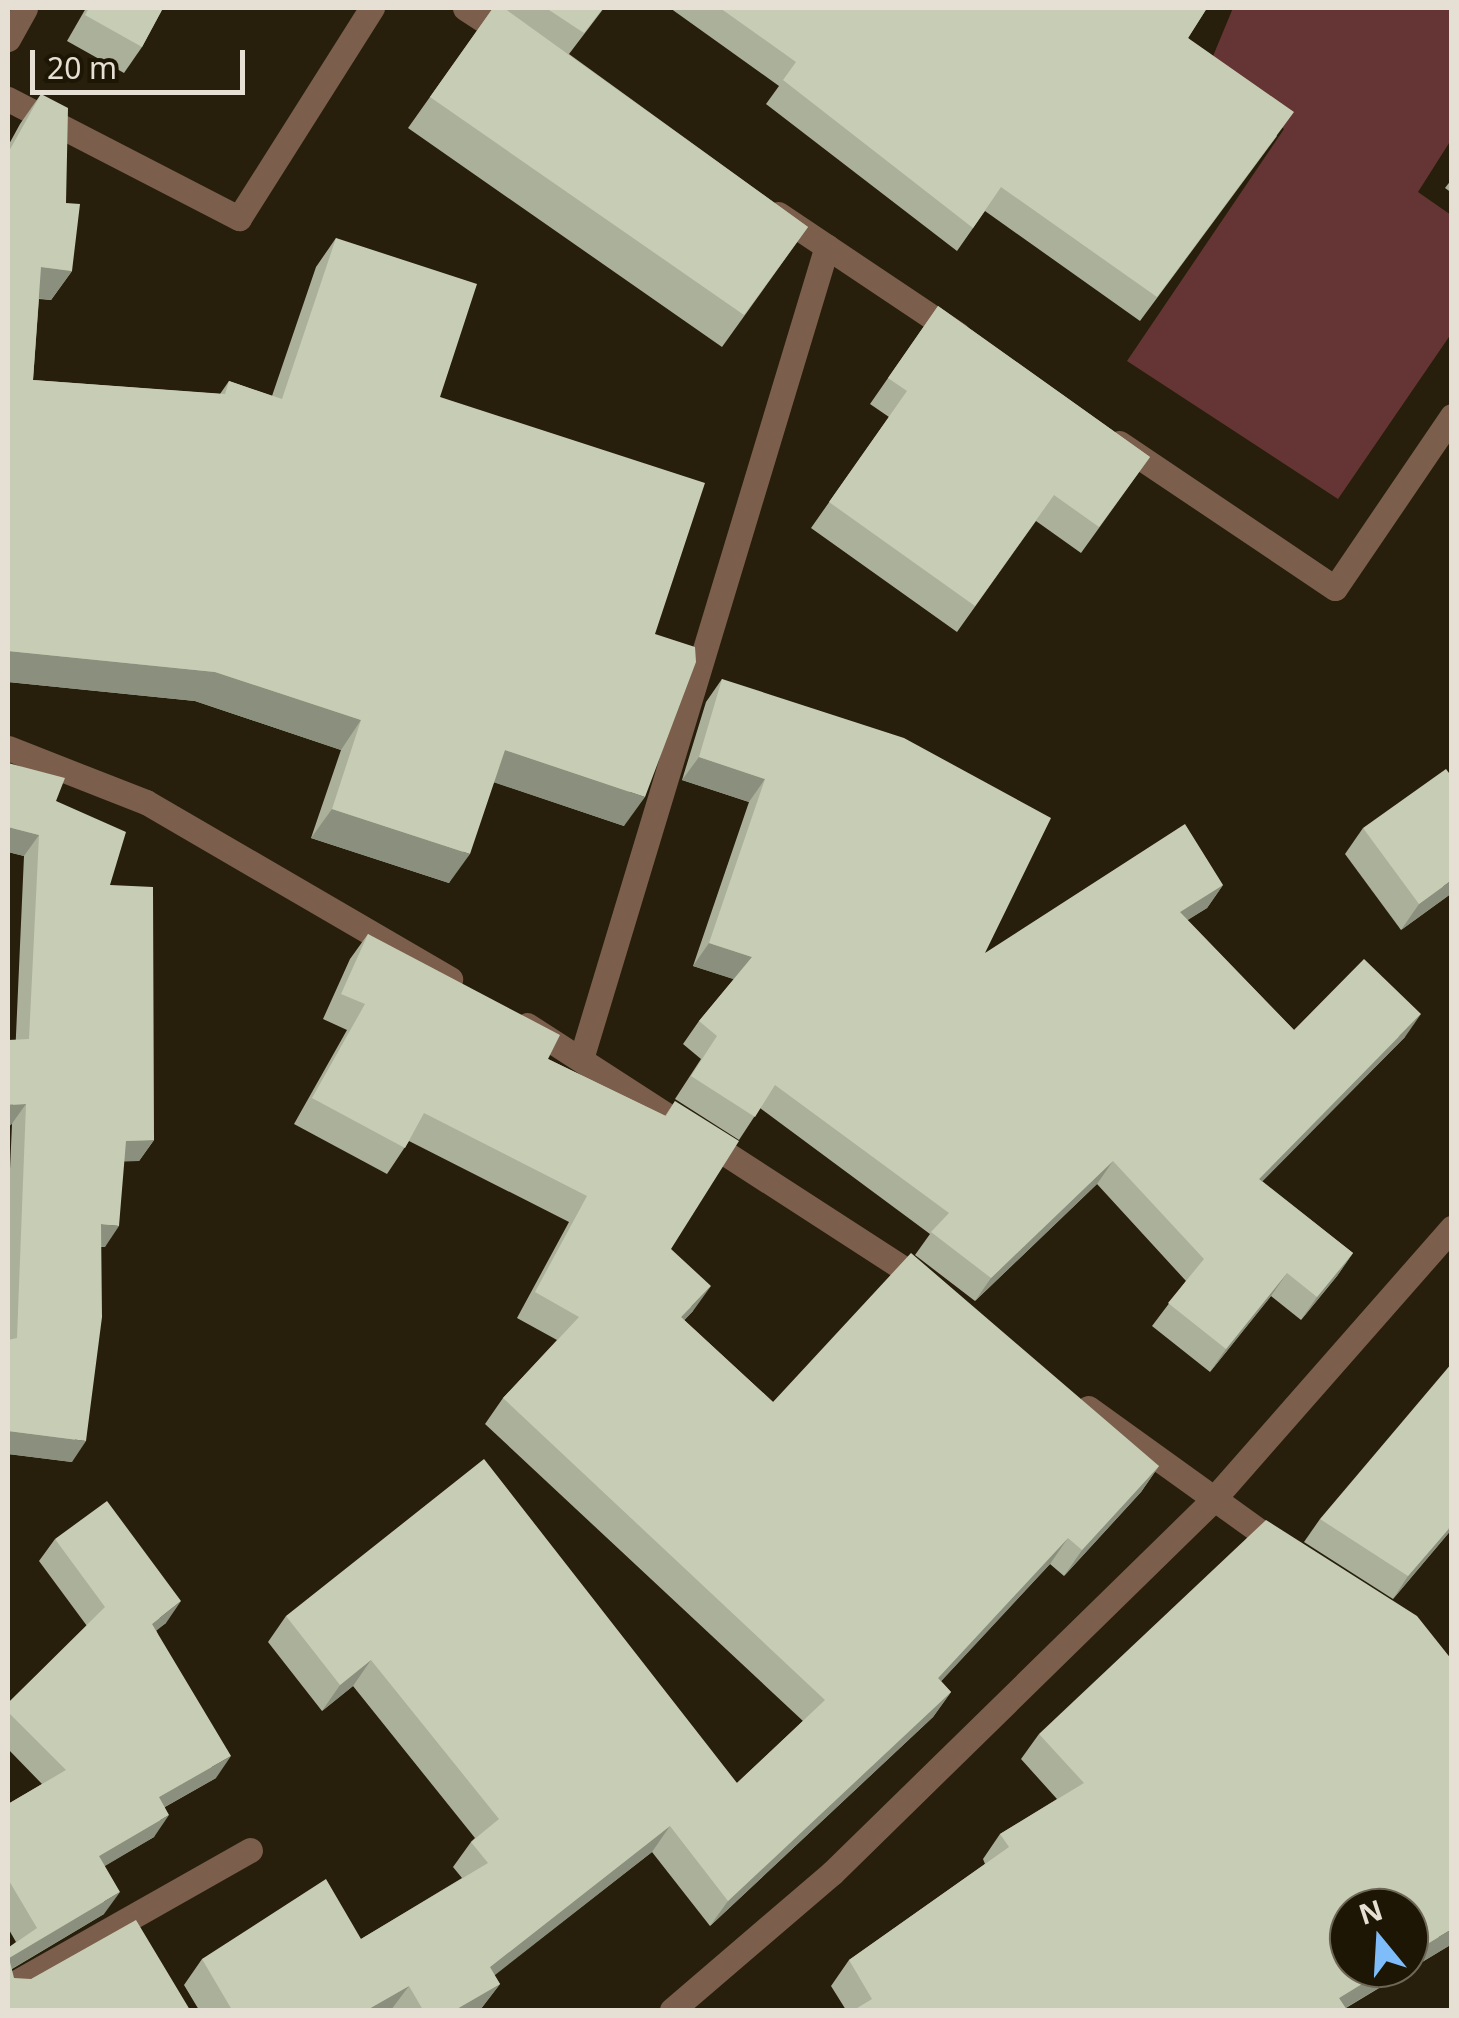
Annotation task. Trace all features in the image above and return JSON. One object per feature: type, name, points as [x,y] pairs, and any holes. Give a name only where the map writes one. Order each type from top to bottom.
[{"type":"street","points":[[8,39],[25,8]]},
{"type":"street","points":[[8,100],[239,218],[372,8]]},
{"type":"street","points":[[465,8],[531,51]]},
{"type":"street","points":[[761,203],[974,346]]},
{"type":"street","points":[[581,1060],[827,246]]},
{"type":"street","points":[[1089,422],[1335,588],[1452,416]]},
{"type":"street","points":[[8,748],[146,802],[471,991]]},
{"type":"street","points":[[504,1010],[942,1296]]},
{"type":"street","points":[[672,2010],[832,1873],[1211,1502],[1452,1228]]},
{"type":"street","points":[[1068,1393],[1211,1502],[1307,1564]]},
{"type":"street","points":[[19,2010],[8,1988],[250,1850]]},
{"type":"shaded area","points":[[1233,8],[1451,8],[1451,140],[1418,192],[1451,215],[1451,334],[1338,499],[1127,361],[1284,129],[1206,73]]},
{"type":"building","points":[[89,8],[163,8],[142,47],[85,15]]},
{"type":"building","points":[[493,8],[504,8],[808,227],[744,315],[430,97]]},
{"type":"building","points":[[546,8],[603,8],[584,33]]},
{"type":"building","points":[[720,8],[1207,8],[1188,38],[1294,112],[1157,297],[1001,187],[973,228],[783,80],[796,62]]},
{"type":"building","points":[[41,94],[68,108],[66,203],[80,204],[72,271],[41,267],[33,380],[225,394],[229,381],[282,399],[336,238],[477,284],[440,397],[705,483],[655,634],[695,647],[696,662],[645,797],[505,750],[470,854],[332,809],[361,720],[215,672],[8,651],[8,153]]},
{"type":"building","points":[[938,306],[1150,457],[1099,527],[1054,495],[975,606],[829,502],[907,391],[888,378]]},
{"type":"building","points":[[722,679],[904,738],[1051,818],[985,953],[1185,824],[1223,885],[1180,912],[1294,1030],[1364,959],[1421,1014],[1259,1179],[1353,1253],[1317,1297],[1287,1273],[1226,1349],[1168,1303],[1204,1259],[1113,1161],[991,1278],[931,1232],[949,1213],[775,1085],[755,1117],[691,1076],[717,1036],[699,1021],[752,957],[709,943],[765,779],[699,757]]},
{"type":"building","points":[[8,763],[65,778],[56,801],[126,832],[110,885],[153,887],[154,1140],[126,1141],[119,1226],[101,1224],[102,1317],[86,1441],[8,1431],[8,1340],[17,1338],[26,1104],[8,1105],[8,1040],[29,1039],[39,835],[8,827]]},
{"type":"building","points":[[1446,769],[1452,777],[1452,880],[1419,904],[1363,828]]},
{"type":"building","points":[[368,934],[560,1035],[548,1059],[666,1116],[675,1101],[739,1141],[671,1249],[711,1286],[681,1317],[773,1402],[911,1253],[1159,1466],[1082,1550],[1068,1538],[938,1678],[951,1692],[728,1901],[670,1826],[490,1967],[500,1984],[455,2010],[423,2010],[409,1986],[367,2010],[232,2010],[202,1959],[326,1879],[361,1939],[488,1863],[471,1842],[499,1819],[371,1660],[340,1685],[286,1616],[484,1459],[737,1783],[825,1700],[503,1398],[579,1317],[535,1292],[587,1196],[424,1113],[405,1148],[312,1098],[365,1004],[341,994]]},
{"type":"building","points":[[1452,1363],[1452,1525],[1408,1576],[1320,1519]]},
{"type":"building","points":[[107,1501],[181,1601],[152,1624],[231,1756],[159,1797],[169,1815],[99,1856],[120,1892],[9,1958],[14,1978],[31,1979],[136,1920],[190,2010],[8,2010],[8,1948],[37,1928],[8,1879],[8,1804],[66,1770],[8,1712],[8,1703],[105,1607],[55,1539]]},
{"type":"building","points":[[1266,1520],[1417,1616],[1452,1660],[1452,1929],[1429,1943],[1429,1888],[1329,1888],[1329,1988],[1355,1988],[1339,1998],[1347,2010],[854,2010],[872,1999],[849,1960],[1009,1847],[1000,1834],[1084,1783],[1039,1734]]}]
